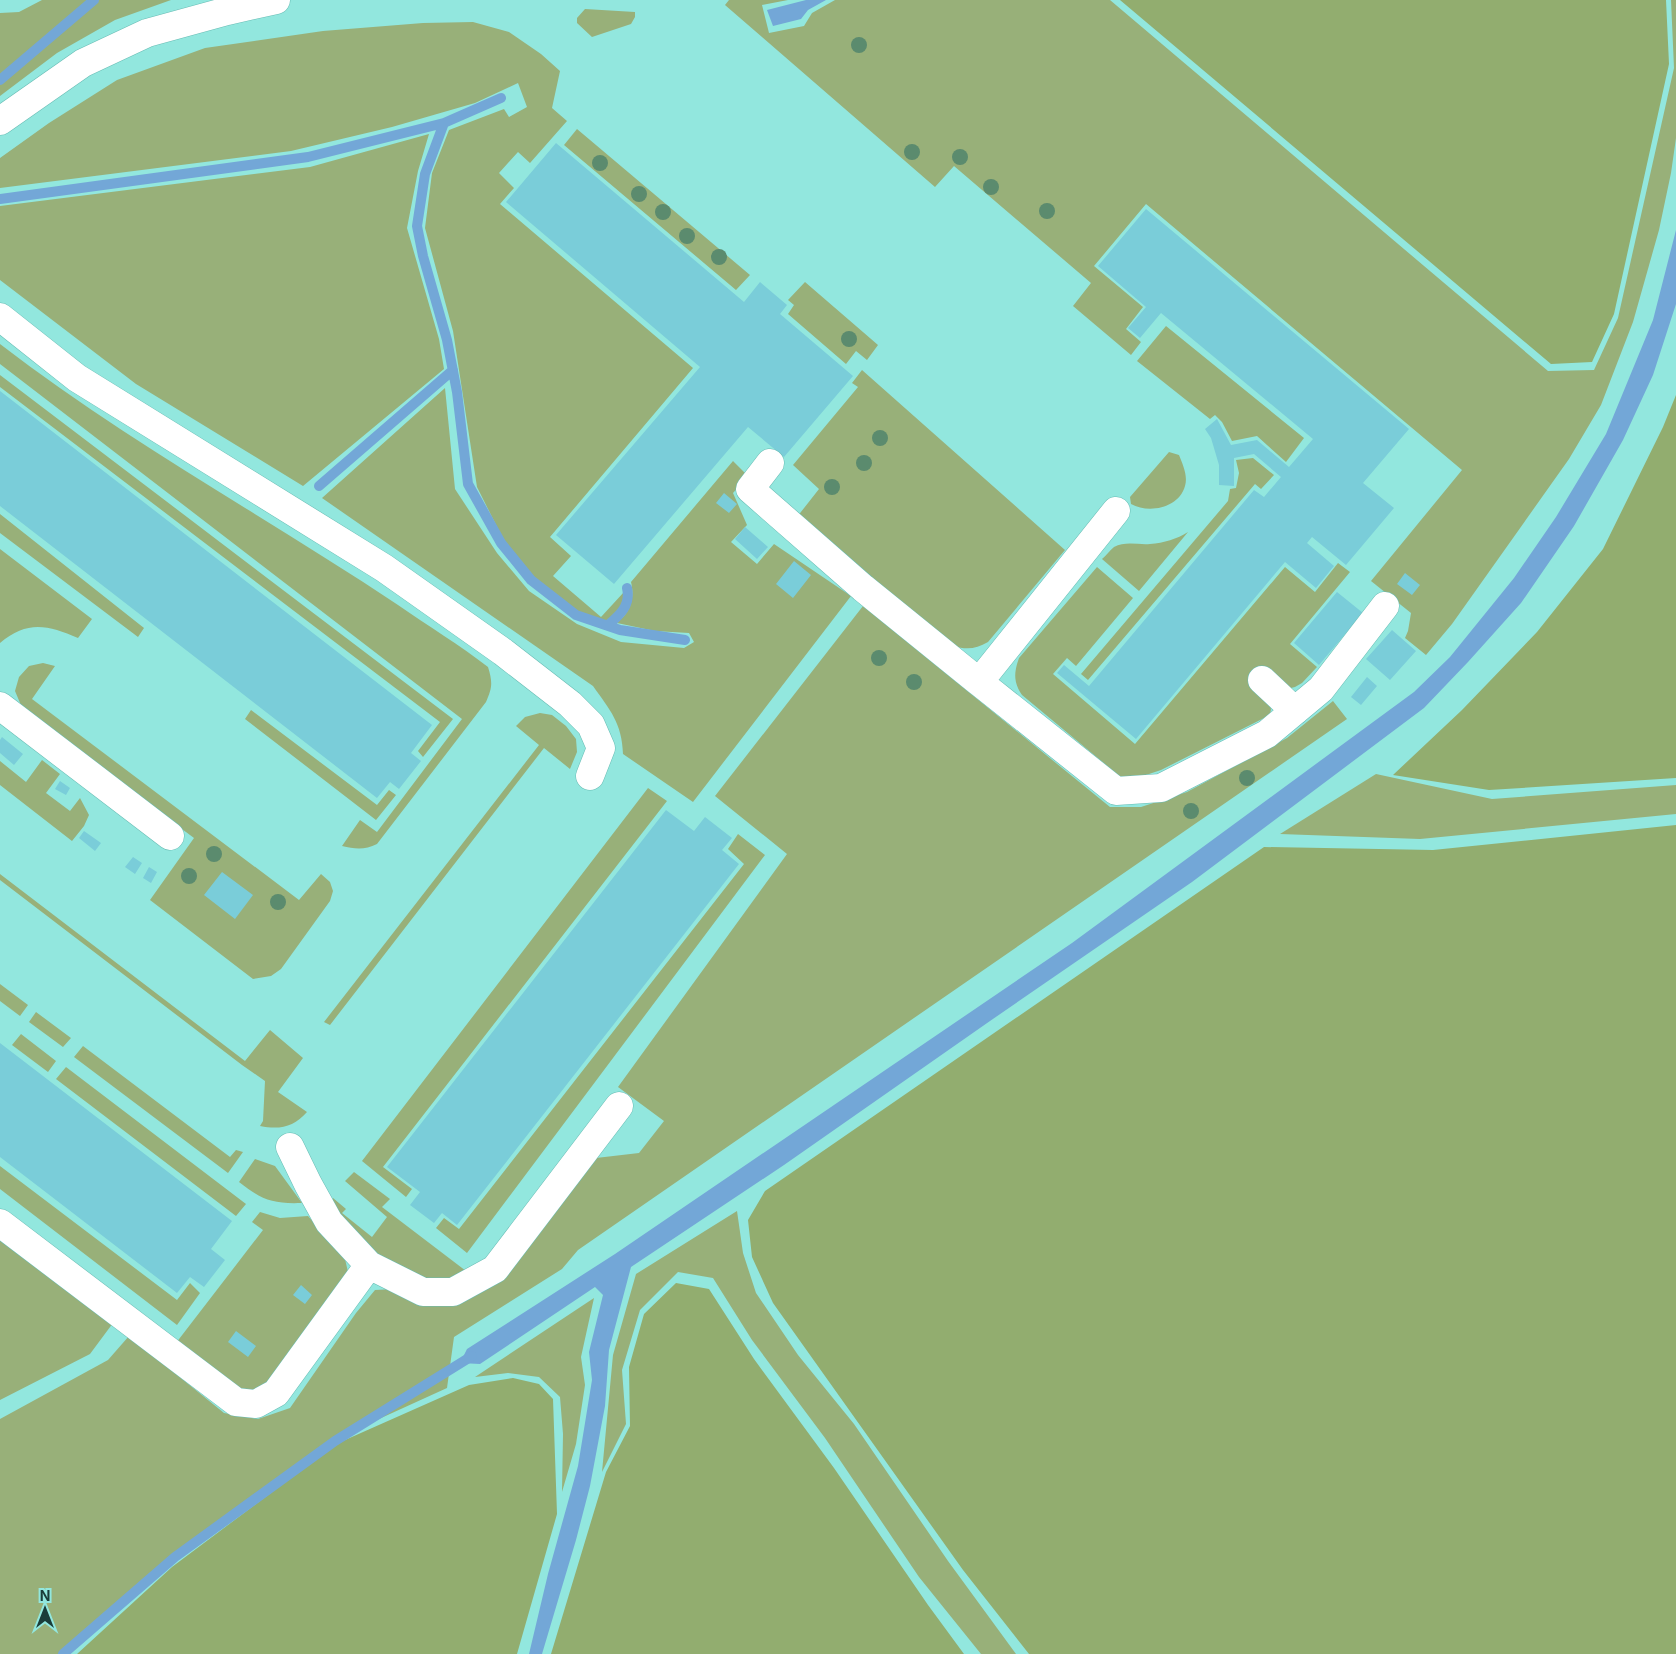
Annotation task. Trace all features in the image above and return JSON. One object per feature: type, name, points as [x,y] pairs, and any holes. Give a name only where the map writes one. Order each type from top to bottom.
[{"type":"lane","points":[[0,121],[83,63],[147,33],[276,0]]},
{"type":"lane","points":[[0,317],[78,378],[384,568],[502,652],[570,704],[591,725],[601,748],[590,776]]},
{"type":"lane","points":[[770,464],[750,488],[864,588],[1116,791],[1161,788],[1267,734],[1320,689],[1385,606]]},
{"type":"lane","points":[[979,682],[1116,511]]},
{"type":"lane","points":[[1262,680],[1295,711]]},
{"type":"lane","points":[[0,706],[170,836]]},
{"type":"lane","points":[[290,1146],[329,1222],[369,1265],[423,1292],[453,1292],[495,1269],[619,1106]]},
{"type":"lane","points":[[0,1223],[236,1402],[256,1404],[276,1393],[369,1265]]},
{"type":"green space","points":[[42,0],[171,0],[115,20],[57,53],[0,96],[0,13],[19,12]]},
{"type":"green space","points":[[729,0],[788,0],[762,5],[769,33],[804,26],[812,13],[835,0],[1110,0],[1548,371],[1594,370],[1618,318],[1674,68],[1671,0],[1676,0],[1676,138],[1671,173],[1659,230],[1633,322],[1601,405],[1569,459],[1452,624],[1426,655],[1405,638],[1411,613],[1371,581],[1462,470],[1146,204],[1094,266],[1143,307],[1126,329],[1141,342],[1131,355],[1073,306],[1091,283],[954,166],[935,187],[725,5]]},
{"type":"green space","points":[[1120,0],[1666,0],[1669,64],[1614,314],[1592,362],[1551,364]]},
{"type":"green space","points":[[585,9],[635,12],[635,17],[631,24],[592,37],[577,23],[577,18]]},
{"type":"green space","points":[[473,22],[509,32],[541,54],[560,71],[552,108],[567,121],[530,163],[518,152],[499,173],[514,188],[500,204],[693,368],[550,537],[571,556],[553,576],[601,617],[624,592],[620,610],[606,622],[577,612],[534,577],[504,541],[477,487],[453,331],[425,228],[432,173],[449,130],[504,109],[509,117],[527,107],[518,83],[475,103],[392,127],[291,151],[0,188],[0,158],[49,123],[117,80],[205,48],[323,31],[423,23]]},
{"type":"green space","points":[[577,129],[750,275],[736,290],[564,145]]},
{"type":"green space","points":[[429,134],[418,171],[407,228],[439,339],[444,369],[303,486],[136,384],[0,280],[0,206],[310,167]]},
{"type":"green space","points":[[805,282],[878,345],[867,360],[856,351],[846,364],[788,314],[794,305],[788,300]]},
{"type":"green space","points":[[1166,326],[1304,438],[1286,462],[1257,436],[1232,441],[1222,422],[1215,415],[1210,419],[1137,361]]},
{"type":"green space","points":[[0,344],[146,446],[348,572],[488,667],[491,685],[486,702],[377,844],[360,848],[342,846],[360,820],[377,832],[462,719],[0,364]]},
{"type":"green space","points":[[862,370],[1065,550],[988,642],[984,644],[971,648],[953,646],[797,517],[819,489],[793,465],[858,387],[852,383]]},
{"type":"green space","points":[[0,375],[453,719],[423,757],[418,751],[440,722],[0,387]]},
{"type":"green space","points":[[445,388],[455,489],[497,553],[529,591],[577,624],[621,642],[684,648],[694,642],[689,633],[655,631],[617,623],[628,610],[632,600],[631,582],[733,461],[748,476],[733,493],[747,525],[731,542],[757,564],[774,544],[851,596],[693,802],[623,754],[618,725],[593,686],[322,498]]},
{"type":"green space","points":[[1676,395],[1676,778],[1489,790],[1393,775],[1462,710],[1537,632],[1603,549],[1663,427]]},
{"type":"green space","points":[[1169,452],[1179,455],[1183,467],[1186,482],[1182,494],[1177,500],[1163,507],[1146,508],[1131,504],[1130,497]]},
{"type":"green space","points":[[1253,458],[1274,475],[1261,489],[1255,484],[1088,680],[1081,674],[1228,501],[1230,489],[1236,488],[1239,473],[1236,460]]},
{"type":"green space","points":[[0,514],[144,628],[138,637],[0,533]]},
{"type":"green space","points":[[1188,532],[1139,591],[1102,559],[1112,548],[1118,545],[1160,543],[1175,539]]},
{"type":"green space","points":[[0,549],[92,619],[78,638],[57,630],[38,627],[19,631],[0,643]]},
{"type":"green space","points":[[1338,563],[1350,572],[1290,644],[1317,667],[1302,683],[1287,689],[1268,702],[1271,709],[1270,715],[1161,770],[1143,776],[1123,779],[1022,695],[1017,686],[1015,672],[1019,658],[1097,567],[1133,598],[1076,666],[1067,658],[1053,674],[1135,744],[1285,567],[1315,592]]},
{"type":"green space","points":[[863,606],[1110,807],[1141,807],[1187,792],[1287,738],[1333,701],[1347,719],[578,1250],[562,1269],[454,1337],[447,1388],[335,1439],[175,1557],[68,1654],[0,1654],[0,1419],[108,1360],[129,1336],[224,1413],[258,1419],[290,1408],[356,1313],[375,1290],[394,1289],[425,1306],[458,1305],[504,1275],[596,1158],[639,1153],[664,1121],[618,1087],[787,854],[715,796]]},
{"type":"green space","points":[[43,663],[55,666],[32,699],[299,900],[321,874],[330,882],[333,891],[330,901],[281,969],[271,976],[253,979],[150,900],[194,838],[23,710],[15,691],[19,677],[29,666]]},
{"type":"green space","points":[[251,710],[377,805],[389,790],[396,795],[376,820],[245,719]]},
{"type":"green space","points":[[540,713],[552,715],[566,726],[576,739],[577,752],[570,769],[544,748],[330,1025],[324,1022],[539,745],[516,726],[525,717]]},
{"type":"green space","points":[[42,760],[60,774],[46,793],[70,811],[80,798],[89,815],[84,826],[72,841],[0,785],[0,761],[26,782]]},
{"type":"green space","points":[[1376,774],[1492,799],[1676,785],[1676,814],[1420,839],[1280,834]]},
{"type":"green space","points":[[648,788],[667,801],[383,1167],[412,1189],[406,1197],[362,1161]]},
{"type":"green space","points":[[1676,825],[1676,1654],[1029,1654],[963,1570],[773,1303],[752,1257],[748,1220],[765,1191],[1264,847],[1433,850]]},
{"type":"green space","points":[[738,834],[765,855],[467,1253],[436,1228],[444,1218],[459,1229],[744,864],[728,849]]},
{"type":"green space","points":[[0,874],[245,1061],[270,1030],[303,1058],[278,1092],[307,1112],[297,1121],[286,1126],[274,1128],[260,1126],[263,1121],[265,1081],[0,880]]},
{"type":"green space","points":[[0,984],[28,1005],[20,1016],[0,1001]]},
{"type":"green space","points":[[36,1012],[71,1038],[63,1047],[29,1022]]},
{"type":"green space","points":[[21,1034],[56,1061],[48,1072],[12,1045]]},
{"type":"green space","points":[[83,1046],[230,1157],[236,1150],[243,1152],[228,1173],[74,1057]]},
{"type":"green space","points":[[66,1067],[246,1204],[236,1216],[56,1079]]},
{"type":"green space","points":[[255,1159],[275,1166],[302,1203],[283,1203],[268,1200],[239,1182]]},
{"type":"green space","points":[[0,1166],[177,1300],[190,1283],[200,1293],[177,1325],[0,1189]]},
{"type":"green space","points":[[354,1172],[390,1199],[382,1207],[466,1271],[443,1283],[419,1279],[385,1260],[353,1234],[331,1202],[333,1198],[346,1209],[342,1213],[372,1237],[387,1217],[345,1181]]},
{"type":"green space","points":[[737,1211],[743,1253],[756,1293],[798,1355],[854,1424],[948,1561],[1016,1654],[981,1654],[919,1577],[825,1438],[752,1340],[713,1278],[678,1272],[640,1310],[622,1370],[626,1424],[602,1472],[613,1355],[636,1274]]},
{"type":"green space","points":[[260,1212],[280,1218],[308,1216],[345,1259],[348,1272],[271,1381],[259,1388],[245,1390],[237,1388],[219,1377],[176,1343],[263,1230],[252,1222]]},
{"type":"green space","points":[[0,1234],[113,1323],[90,1354],[0,1400]]},
{"type":"green space","points":[[676,1283],[709,1289],[754,1359],[834,1468],[964,1654],[551,1654],[606,1472],[630,1426],[629,1367],[644,1314]]},
{"type":"green space","points":[[594,1298],[581,1357],[585,1385],[576,1444],[562,1492],[563,1434],[560,1397],[539,1377],[508,1373],[475,1377]]},
{"type":"green space","points":[[513,1378],[539,1384],[553,1399],[557,1514],[517,1654],[77,1654],[172,1567],[336,1444],[469,1385]]},
{"type":"water","points":[[806,0],[826,0],[808,10],[801,19],[773,26],[767,10]]},
{"type":"water","points":[[1676,230],[1676,304],[1653,375],[1623,440],[1574,526],[1521,603],[1424,708],[1192,882],[784,1165],[631,1267],[609,1350],[605,1406],[590,1486],[576,1540],[542,1654],[529,1654],[548,1574],[578,1466],[592,1380],[589,1352],[603,1295],[595,1287],[480,1364],[460,1363],[467,1349],[615,1254],[1072,943],[1414,692],[1450,657],[1514,578],[1556,517],[1606,434],[1653,320]]},
{"type":"building","points":[[556,143],[744,302],[760,282],[787,305],[780,314],[853,376],[784,457],[748,427],[614,584],[556,535],[700,367],[506,202]]},
{"type":"building","points":[[1146,209],[1409,429],[1363,483],[1394,508],[1346,565],[1312,537],[1307,543],[1334,566],[1316,588],[1285,562],[1136,739],[1057,673],[1064,665],[1089,686],[1254,490],[1264,497],[1281,477],[1254,454],[1234,458],[1234,486],[1219,485],[1219,465],[1211,438],[1205,429],[1217,419],[1231,445],[1257,440],[1289,467],[1313,439],[1161,313],[1140,338],[1128,328],[1146,307],[1098,266]]},
{"type":"building","points":[[0,391],[432,725],[411,753],[421,761],[399,789],[390,782],[377,798],[0,506]]},
{"type":"building","points":[[724,493],[737,504],[729,513],[716,503]]},
{"type":"building","points":[[745,527],[768,547],[757,559],[735,539]]},
{"type":"building","points":[[794,561],[811,575],[793,598],[776,584]]},
{"type":"building","points":[[1405,573],[1420,585],[1412,595],[1397,584]]},
{"type":"building","points":[[1337,592],[1363,613],[1319,665],[1294,643]]},
{"type":"building","points":[[1392,630],[1416,651],[1390,680],[1366,659]]},
{"type":"building","points":[[1367,677],[1377,686],[1361,705],[1351,697]]},
{"type":"building","points":[[2,737],[23,754],[14,765],[0,753],[0,740]]},
{"type":"building","points":[[60,781],[70,788],[66,795],[55,789]]},
{"type":"building","points":[[666,810],[694,831],[705,817],[732,838],[722,850],[739,864],[457,1225],[442,1213],[434,1223],[410,1205],[420,1192],[387,1167]]},
{"type":"building","points":[[84,831],[101,843],[95,851],[79,838]]},
{"type":"building","points":[[133,857],[142,863],[135,874],[125,867]]},
{"type":"building","points":[[149,867],[157,872],[151,883],[143,878]]},
{"type":"building","points":[[222,872],[253,895],[235,919],[204,895]]},
{"type":"building","points":[[0,1043],[232,1221],[211,1249],[225,1260],[204,1287],[190,1277],[177,1293],[0,1157]]},
{"type":"building","points":[[301,1285],[312,1295],[305,1304],[293,1295]]},
{"type":"building","points":[[236,1331],[256,1346],[248,1357],[228,1342]]},
{"type":"waterway","points":[[0,80],[94,0]]},
{"type":"waterway","points":[[0,199],[308,157],[444,123],[501,98]]},
{"type":"waterway","points":[[444,123],[425,174],[417,226],[423,256],[447,340],[457,392],[468,484],[501,543],[531,580],[576,615],[620,630],[685,640]]},
{"type":"waterway","points":[[319,486],[453,370]]},
{"type":"waterway","points":[[608,625],[624,609],[628,594],[627,588]]},
{"type":"waterway","points":[[63,1654],[175,1557],[335,1441],[472,1356]]}]
